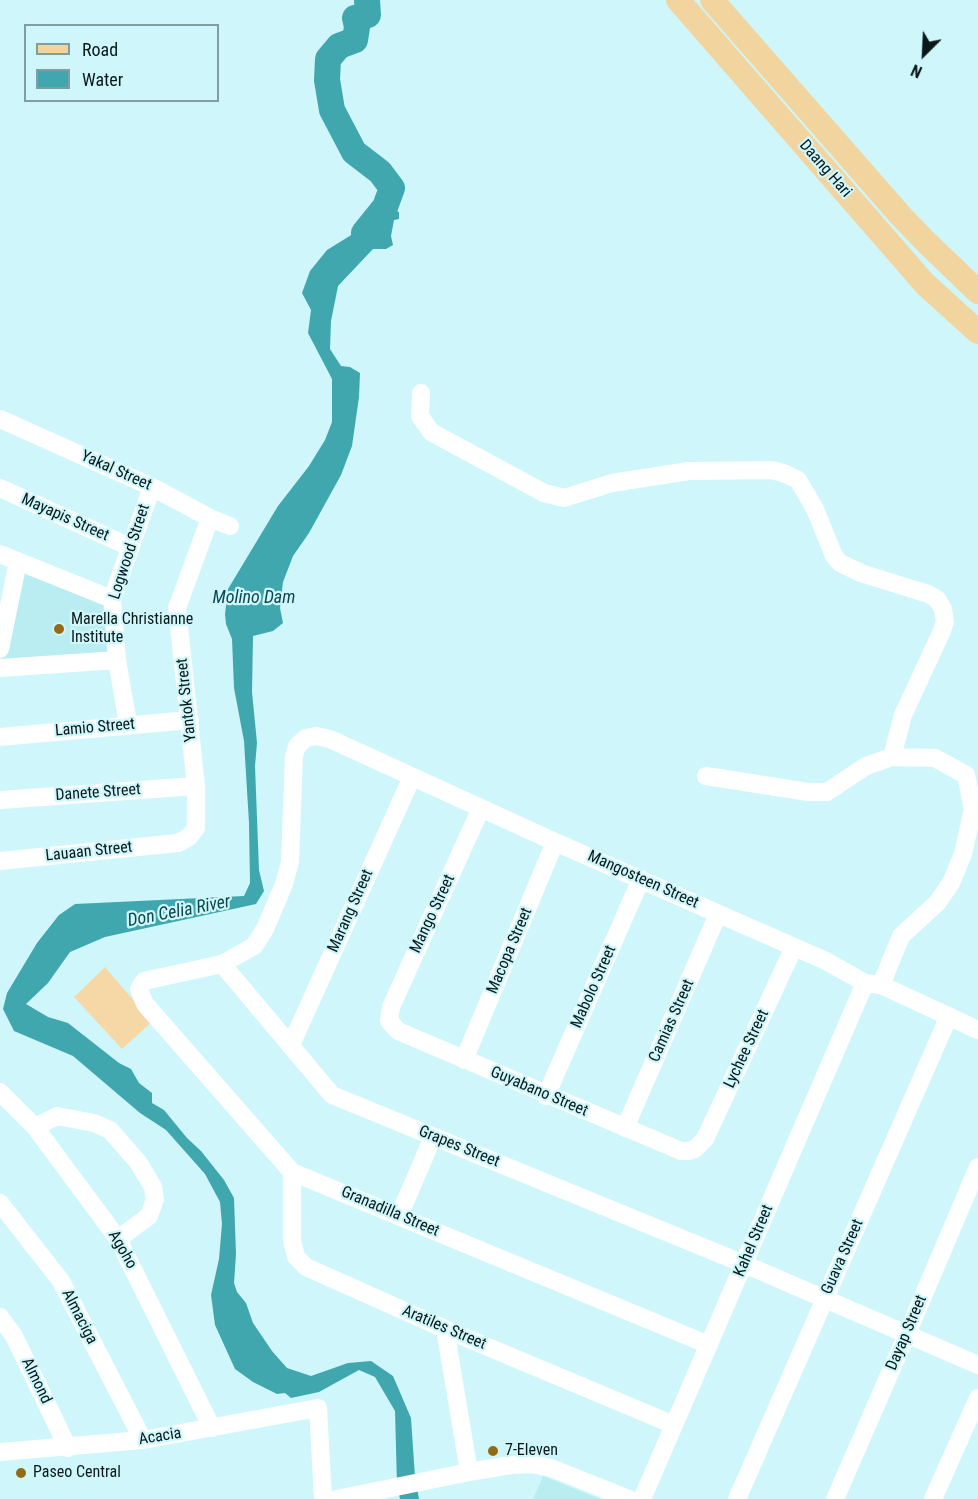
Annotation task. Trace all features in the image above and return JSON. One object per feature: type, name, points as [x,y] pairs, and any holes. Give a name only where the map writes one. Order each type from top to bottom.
[{"type":"main road","name":"Daang Hari","points":[[678,0],[925,284],[978,332]]},
{"type":"main road","name":"Daang Hari","points":[[712,0],[900,215],[978,292]]},
{"type":"street","points":[[421,393],[420,416],[431,432],[544,493],[564,498],[612,483],[689,471],[772,470],[786,474],[798,480],[810,499],[834,556],[840,564],[937,599],[943,609],[945,622],[903,715],[892,757],[866,766],[827,792],[808,792],[706,776]]},
{"type":"street","name":"Yakal Street","points":[[0,419],[230,526]]},
{"type":"street","name":"Mayapis Street","points":[[0,488],[130,547]]},
{"type":"street","name":"Logwood Street","points":[[128,724],[117,660],[112,599],[152,488]]},
{"type":"street","name":"Yantok Street","points":[[178,843],[189,837],[196,828],[196,786],[177,608],[210,518]]},
{"type":"street","points":[[0,554],[112,599]]},
{"type":"street","points":[[0,649],[18,562]]},
{"type":"street","points":[[0,668],[117,660]]},
{"type":"street","name":"Lamio Street","points":[[0,737],[190,720]]},
{"type":"street","name":"Mangosteen Street","points":[[222,964],[254,946],[265,929],[284,884],[290,862],[294,756],[297,746],[306,738],[316,736],[330,739],[978,1030]]},
{"type":"street","name":"Kahel Street","points":[[642,1499],[744,1264],[873,984],[901,936],[937,903],[951,883],[963,854],[973,809],[966,776],[935,759],[892,757]]},
{"type":"street","name":"Marang Street","points":[[291,1045],[412,777]]},
{"type":"street","name":"Danete Street","points":[[0,800],[196,786]]},
{"type":"street","name":"Mango Street","points":[[388,1021],[391,1007],[481,808]]},
{"type":"street","name":"Macopa Street","points":[[464,1060],[555,842]]},
{"type":"street","name":"Lauaan Street","points":[[0,861],[178,843]]},
{"type":"street","name":"Mabolo Street","points":[[546,1096],[641,879]]},
{"type":"street","name":"Camias Street","points":[[625,1128],[718,914]]},
{"type":"street","name":"Lychee Street","points":[[695,1149],[705,1139],[794,946]]},
{"type":"street","name":"Granadilla Street","points":[[222,964],[144,981],[139,989],[145,1004],[292,1172],[709,1345]]},
{"type":"street","name":"Grapes Street","points":[[222,964],[332,1095],[744,1264],[978,1365]]},
{"type":"street","name":"Guava Street","points":[[737,1499],[949,1016]]},
{"type":"street","name":"Guyabano Street","points":[[388,1021],[398,1031],[546,1096],[681,1151],[695,1149]]},
{"type":"street","name":"Agoho","points":[[0,1092],[35,1127],[118,1239],[212,1428]]},
{"type":"street","points":[[35,1127],[57,1116],[94,1123],[110,1130],[138,1162],[153,1187],[155,1199],[149,1216],[118,1239]]},
{"type":"street","points":[[399,1216],[433,1137]]},
{"type":"street","name":"Dayap Street","points":[[835,1499],[978,1167]]},
{"type":"street","name":"Aratiles Street","points":[[292,1172],[291,1240],[296,1257],[306,1267],[445,1329],[674,1425]]},
{"type":"street","name":"Almaciga","points":[[0,1203],[61,1281],[143,1440]]},
{"type":"street","name":"Almond","points":[[0,1317],[14,1336],[68,1448]]},
{"type":"street","points":[[445,1329],[469,1472]]},
{"type":"street","points":[[933,1499],[978,1398]]},
{"type":"street","name":"Acacia","points":[[0,1452],[143,1440],[318,1408],[323,1499]]},
{"type":"street","points":[[337,1499],[469,1472],[532,1464],[551,1468],[629,1499]]},
{"type":"shaded area","name":"Marella Christianne Institute","points":[[20,566],[109,600],[113,658],[0,663]]},
{"type":"shaded area","points":[[105,967],[152,1022],[122,1049],[74,997]]},
{"type":"shaded area","points":[[543,1476],[600,1499],[533,1499]]},
{"type":"water","name":"Molino Dam","points":[[385,207],[399,212],[399,219],[394,220],[391,236],[393,245],[386,249],[373,249],[338,286],[331,321],[330,349],[341,366],[350,367],[360,373],[352,446],[341,475],[309,533],[293,556],[283,582],[280,608],[283,623],[273,631],[253,636],[252,692],[257,743],[255,766],[259,870],[264,891],[256,904],[105,937],[70,952],[48,983],[26,1004],[48,1017],[68,1023],[119,1063],[131,1069],[139,1083],[152,1093],[152,1103],[164,1110],[224,1180],[234,1198],[236,1254],[234,1283],[237,1292],[246,1303],[253,1323],[287,1368],[311,1376],[348,1363],[371,1361],[393,1376],[411,1418],[415,1477],[419,1499],[400,1499],[397,1485],[395,1411],[375,1377],[359,1370],[319,1392],[291,1398],[285,1393],[277,1394],[253,1382],[235,1369],[215,1325],[211,1295],[219,1259],[222,1224],[220,1202],[205,1174],[166,1130],[140,1113],[73,1056],[14,1031],[3,1009],[7,993],[37,943],[59,915],[75,904],[244,896],[250,883],[249,823],[244,741],[234,688],[232,639],[225,614],[228,589],[278,506],[309,466],[325,440],[332,422],[332,379],[308,333],[311,310],[302,293],[310,271],[327,250],[369,224],[376,210]]},
{"type":"waterway","name":"Don Celia River","points":[[364,233],[385,207],[392,188],[380,172],[354,152],[332,110],[327,80],[328,59],[339,46],[355,40],[357,27],[355,18],[368,15],[367,0]]},
{"type":"place","name":"Marella Christianne Institute","points":[[59,629]]},
{"type":"place","name":"7-Eleven","points":[[493,1451]]},
{"type":"place","name":"Paseo Central","points":[[21,1473]]}]
